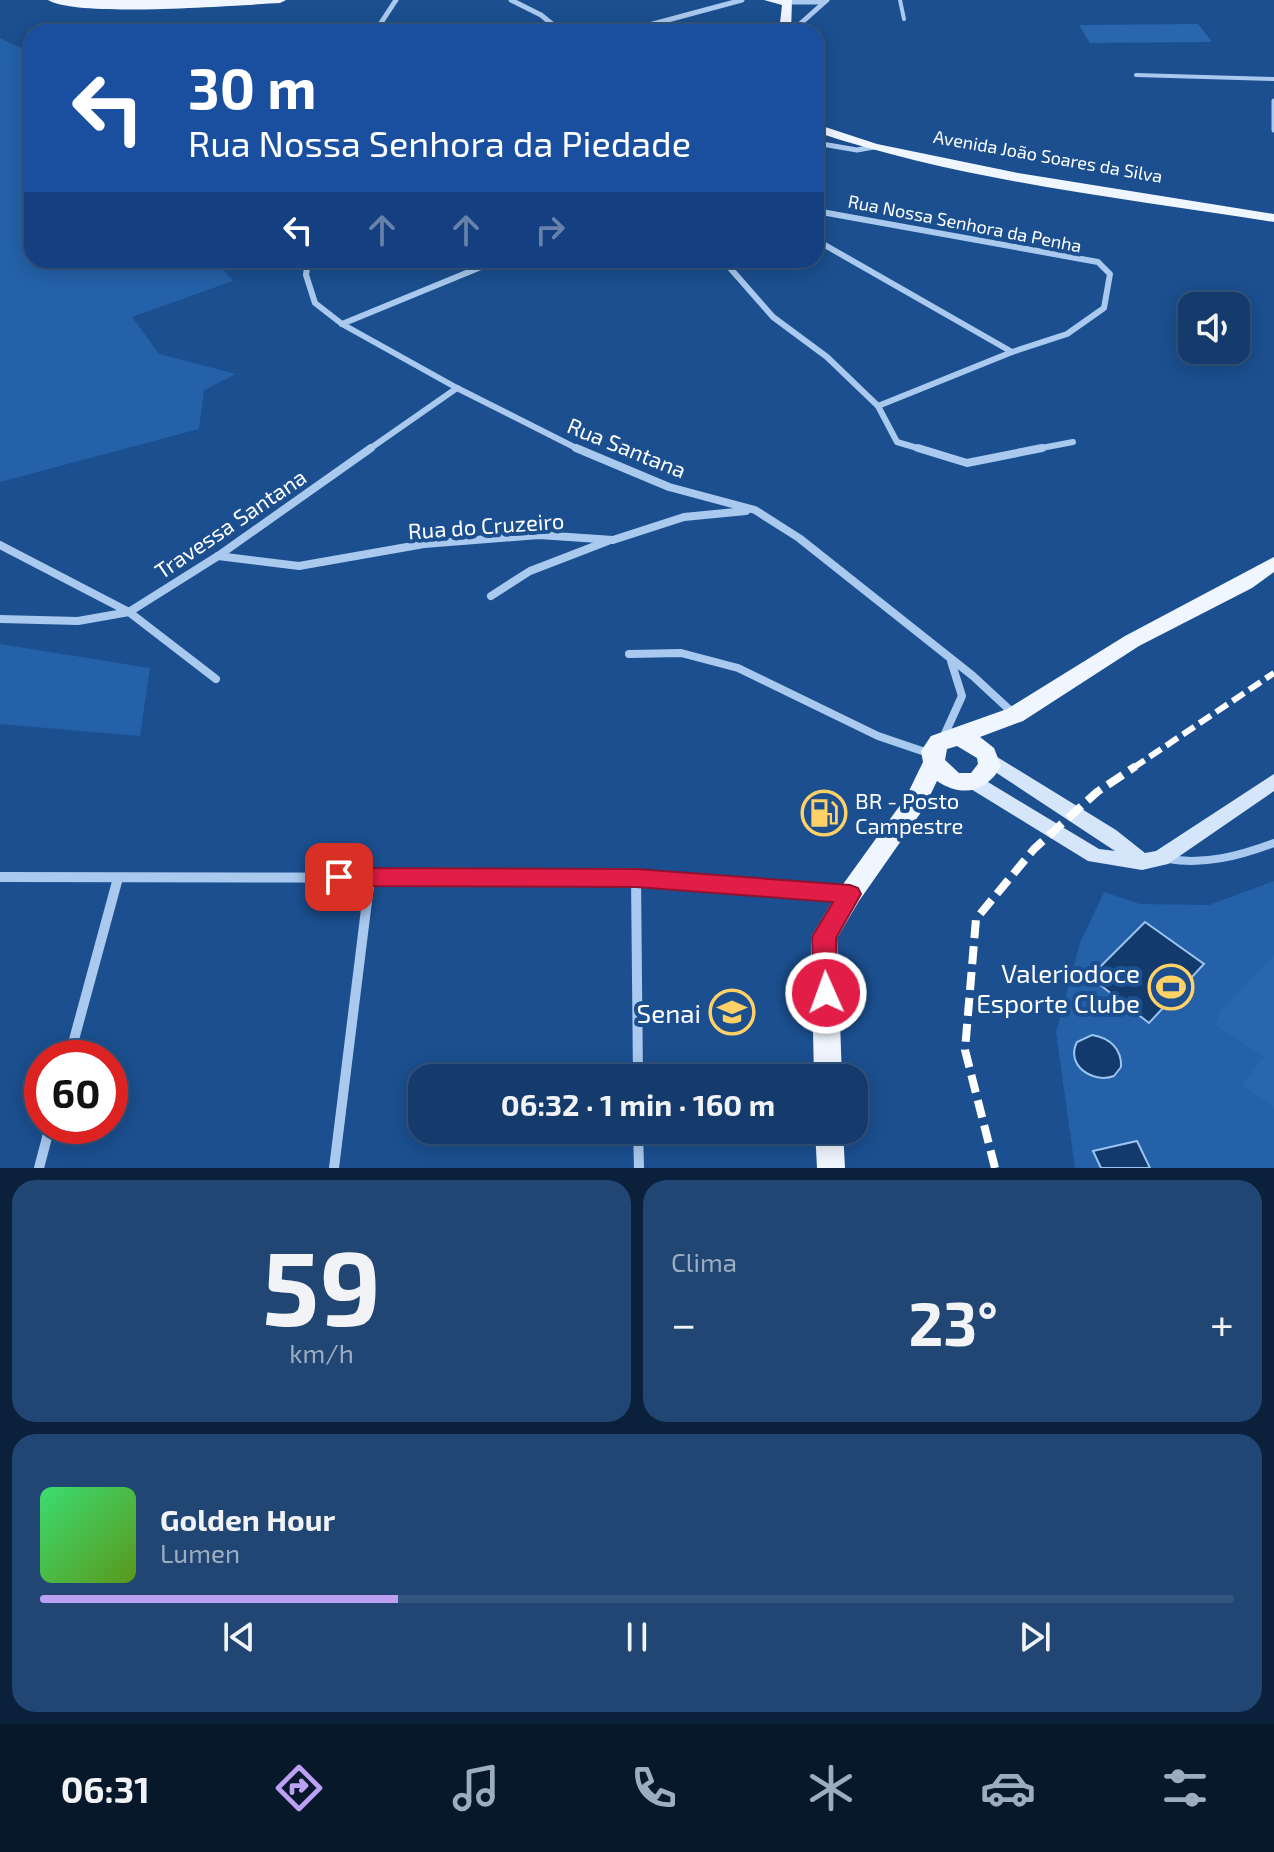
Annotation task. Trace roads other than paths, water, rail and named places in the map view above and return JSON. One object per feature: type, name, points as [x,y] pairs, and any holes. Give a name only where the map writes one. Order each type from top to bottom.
[{"type":"main road","points":[[54,0],[101,5],[280,0]]},
{"type":"main road","points":[[770,0],[788,1],[788,24]]},
{"type":"main road","name":"Avenida João Soares da Silva","points":[[824,131],[874,147],[1018,177],[1274,218]]},
{"type":"main road","points":[[828,1064],[824,937],[850,894],[916,802],[939,750],[1015,715],[1132,641],[1245,583],[1274,563]]},
{"type":"main road","points":[[916,802],[987,773],[986,754],[1015,715]]},
{"type":"main road","points":[[939,750],[968,740],[1109,835],[1152,860]]},
{"type":"main road","points":[[939,750],[943,775],[963,781],[1095,856],[1152,860],[1246,803],[1274,781]]},
{"type":"main road","points":[[830,1144],[831,1168]]},
{"type":"street","points":[[380,24],[396,0]]},
{"type":"street","points":[[511,0],[552,24]]},
{"type":"street","points":[[653,24],[742,0]]},
{"type":"street","points":[[788,1],[825,1]]},
{"type":"street","points":[[797,24],[825,1]]},
{"type":"street","points":[[1274,101],[1274,130]]},
{"type":"street","points":[[824,144],[857,150],[874,147]]},
{"type":"street","name":"Rua Nossa Senhora da Penha","points":[[824,212],[1098,262],[1110,274],[1104,308],[1067,334],[1012,352],[878,406]]},
{"type":"street","points":[[824,245],[1012,352]]},
{"type":"street","name":"Rua Santana","points":[[307,268],[306,275],[315,303],[342,324],[457,388],[593,457],[669,487],[755,510],[799,538],[1015,715]]},
{"type":"street","points":[[342,324],[478,268]]},
{"type":"street","points":[[730,268],[773,317],[827,357],[878,406],[897,442],[967,463],[1073,442]]},
{"type":"street","name":"Travessa Santana","points":[[0,619],[78,621],[129,612],[218,556],[457,388]]},
{"type":"street","name":"Rua do Cruzeiro","points":[[218,556],[299,566],[439,543],[539,535],[613,540],[684,517],[755,510]]},
{"type":"street","points":[[491,596],[530,571],[613,540]]},
{"type":"street","points":[[0,545],[129,612],[216,679]]},
{"type":"street","points":[[629,654],[681,653],[738,668],[878,736],[939,750],[962,696],[951,661]]},
{"type":"street","points":[[0,877],[636,878],[850,894]]},
{"type":"street","points":[[334,1168],[370,877]]},
{"type":"street","points":[[74,1040],[118,878]]},
{"type":"street","points":[[636,878],[638,1064]]},
{"type":"street","points":[[39,1168],[45,1144]]},
{"type":"street","points":[[638,1144],[639,1168]]},
{"type":"lane","points":[[900,0],[904,19]]},
{"type":"lane","points":[[1136,75],[1274,79]]},
{"type":"lane","points":[[1152,860],[1189,864],[1247,854],[1274,843]]},
{"type":"railway","points":[[1133,768],[1274,673]]},
{"type":"railway","points":[[995,1168],[965,1050],[976,919],[1034,849],[1097,792],[1133,768]]},
{"type":"place","name":"BR - Posto Campestre","points":[[824,813]]},
{"type":"place","name":"Valeriodoce Esporte Clube","points":[[1171,987]]},
{"type":"place","name":"Senai","points":[[732,1012]]}]
